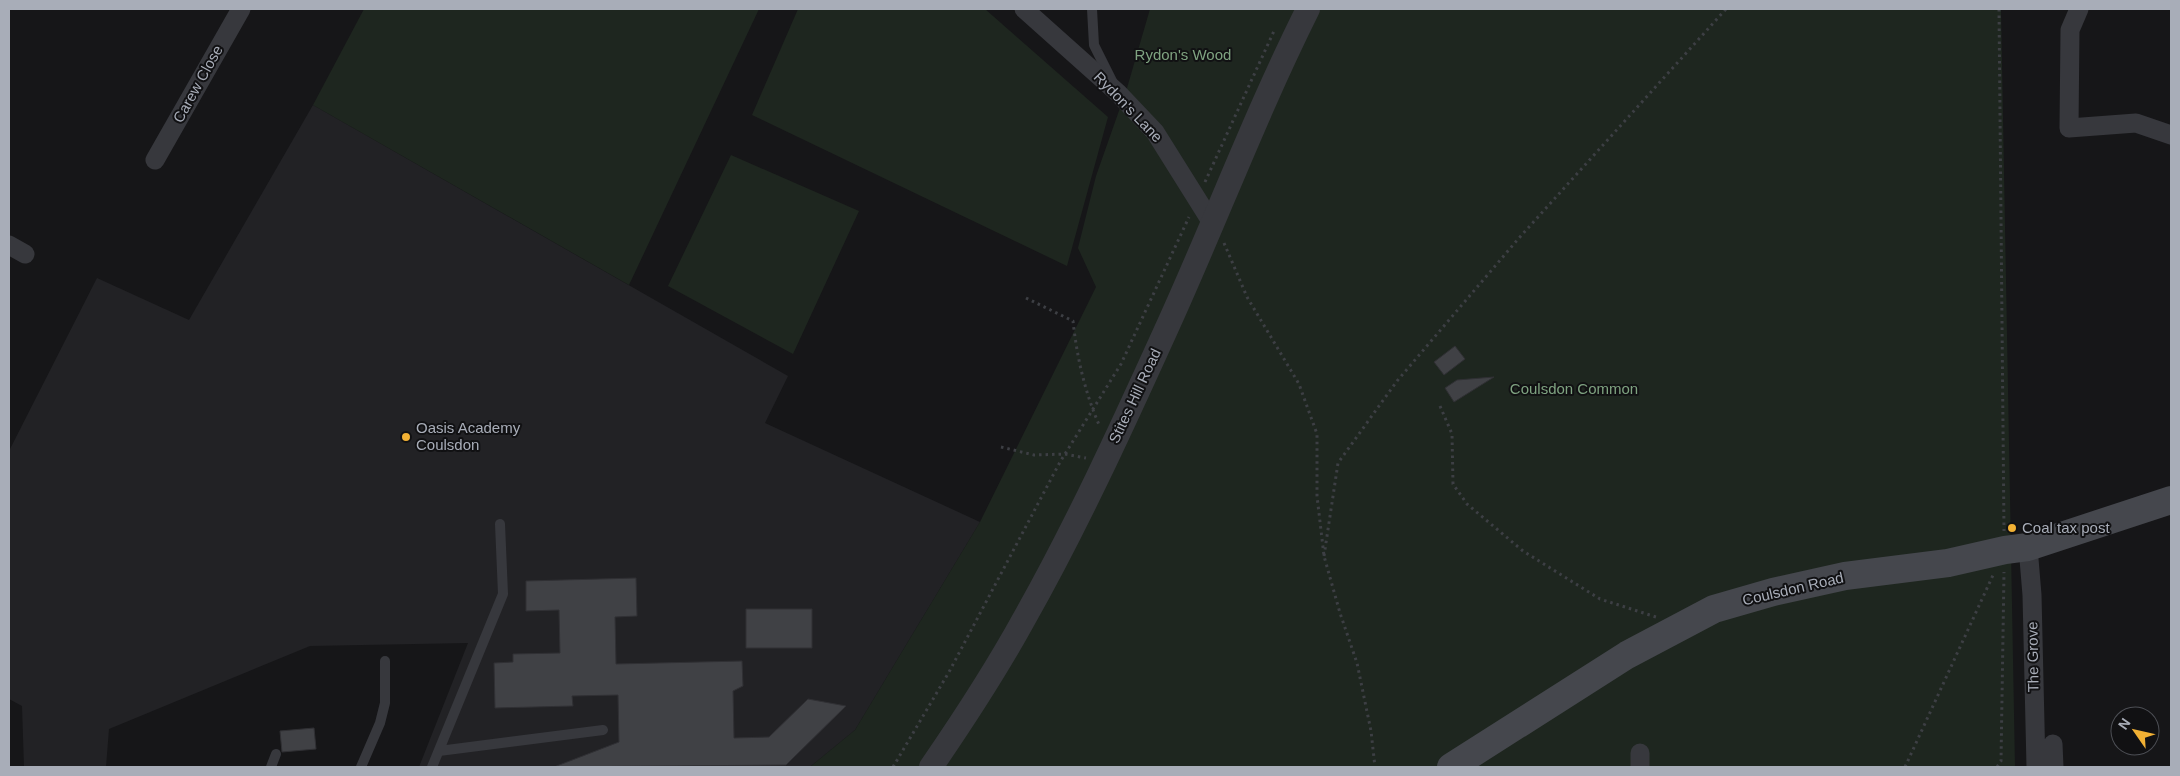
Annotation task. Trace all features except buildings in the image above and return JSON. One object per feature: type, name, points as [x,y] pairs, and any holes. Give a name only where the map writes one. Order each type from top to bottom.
[{"type":"main road","name":"Coulsdon Road","points":[[1451,767],[1543,707],[1672,630],[1714,609],[1773,592],[1845,576],[1948,563],[2016,549],[2171,500]]},
{"type":"street","name":"Carew Close","points":[[155,160],[240,9]]},
{"type":"street","name":"Rydon's Lane","points":[[1024,9],[1118,93],[1156,132],[1212,223]]},
{"type":"street","name":"Stites Hill Road","points":[[931,767],[996,668],[1025,619],[1114,442],[1212,223],[1236,162],[1308,9]]},
{"type":"street","points":[[2079,9],[2070,30],[2069,128],[2136,123],[2171,135]]},
{"type":"street","name":"The Grove","points":[[2016,549],[2032,595],[2036,767]]},
{"type":"street","points":[[2053,744],[2054,767]]},
{"type":"lane","points":[[1092,9],[1094,45],[1118,93]]},
{"type":"lane","points":[[432,767],[503,594],[500,524]]},
{"type":"lane","points":[[361,767],[380,723],[385,703],[385,661]]},
{"type":"lane","points":[[439,751],[603,730]]},
{"type":"lane","points":[[271,767],[276,754]]},
{"type":"path","points":[[1324,556],[1338,463],[1396,381],[1526,230],[1726,9]]},
{"type":"path","points":[[1997,767],[2001,761],[2016,549],[1999,9]]},
{"type":"path","points":[[893,767],[949,672],[1065,454],[1121,364],[1278,23]]},
{"type":"path","points":[[1212,223],[1231,255],[1247,297],[1299,384],[1317,434],[1317,496],[1324,556],[1340,613],[1357,663],[1371,731],[1375,767]]},
{"type":"path","points":[[1026,298],[1073,321],[1083,382],[1100,426],[1114,442]]},
{"type":"path","points":[[1440,406],[1452,434],[1453,484],[1467,504],[1523,551],[1600,599],[1643,611],[1664,620],[1672,630]]},
{"type":"path","points":[[1001,447],[1034,455],[1065,454],[1086,458],[1102,465]]},
{"type":"path","points":[[1904,767],[2016,549]]},
{"type":"shaded area","name":"Oasis Academy Coulsdon","points":[[313,105],[788,376],[765,423],[980,522],[855,730],[810,767],[419,767],[468,643],[310,646],[109,729],[106,767],[24,767],[22,706],[9,699],[9,451],[97,278],[189,320]]},
{"type":"green space","points":[[364,9],[759,9],[629,285],[313,105]]},
{"type":"green space","points":[[798,9],[985,9],[1108,117],[1067,266],[752,115]]},
{"type":"green space","name":"Coulsdon Common","points":[[1150,9],[2001,9],[2015,767],[810,767],[855,730],[980,522],[1096,287],[1078,248],[1096,176],[1127,88]]},
{"type":"green space","points":[[731,155],[859,211],[793,354],[668,286]]},
{"type":"place","name":"Oasis Academy Coulsdon","points":[[406,437]]},
{"type":"place","name":"Coal tax post","points":[[2012,528]]},
{"type":"park label","name":"Rydon's Wood","points":[[1183,55]]}]
